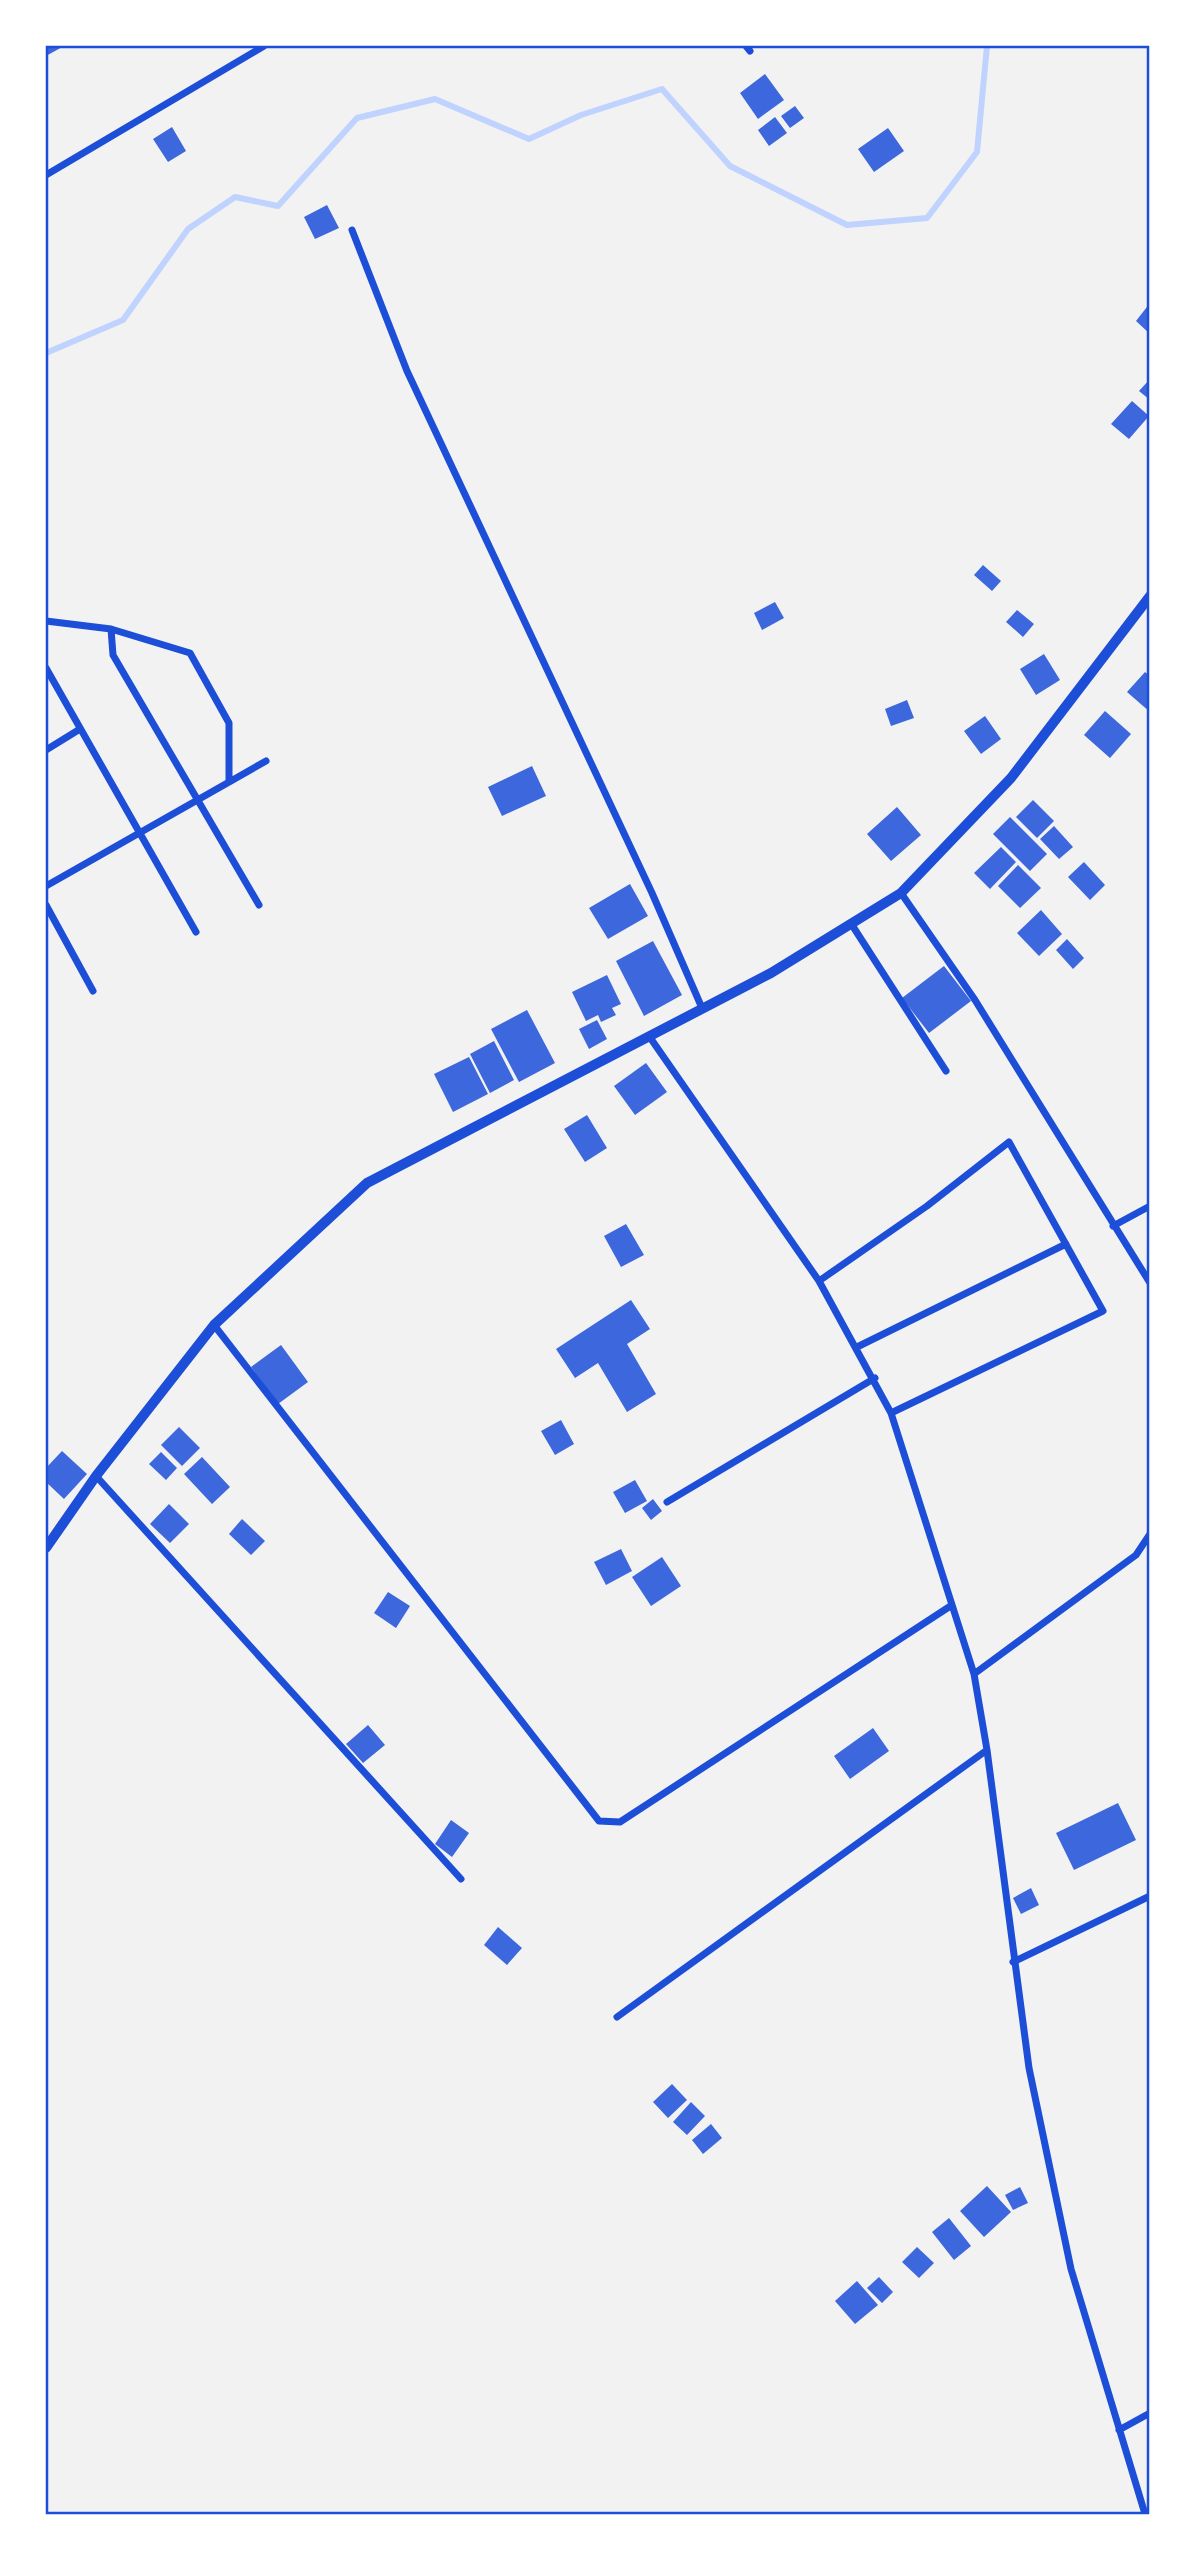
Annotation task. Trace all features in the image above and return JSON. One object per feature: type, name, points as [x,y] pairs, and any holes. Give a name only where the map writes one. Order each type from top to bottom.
[{"type":"street","points":[[46,175],[264,46]]},
{"type":"street","points":[[352,230],[407,371],[652,893],[702,1008]]},
{"type":"street","points":[[46,1548],[96,1476],[214,1325],[367,1183],[771,973],[901,893],[1011,778],[1150,596]]},
{"type":"street","points":[[46,621],[111,629],[190,653],[229,723],[229,782]]},
{"type":"street","points":[[111,629],[113,655],[259,905]]},
{"type":"street","points":[[46,668],[196,932]]},
{"type":"street","points":[[46,750],[80,729]]},
{"type":"street","points":[[46,886],[266,761]]},
{"type":"street","points":[[901,893],[975,1000],[1150,1283]]},
{"type":"street","points":[[46,905],[93,990]]},
{"type":"street","points":[[852,925],[946,1071]]},
{"type":"street","points":[[649,1036],[819,1281],[875,1378],[891,1413],[974,1674],[987,1750],[1029,2068],[1071,2269],[1145,2515]]},
{"type":"street","points":[[819,1281],[927,1206],[1009,1142],[1103,1311],[891,1413]]},
{"type":"street","points":[[1113,1226],[1150,1206]]},
{"type":"street","points":[[857,1347],[1066,1244]]},
{"type":"street","points":[[214,1325],[599,1821],[620,1822],[952,1605]]},
{"type":"street","points":[[667,1502],[875,1378]]},
{"type":"street","points":[[96,1476],[461,1879]]},
{"type":"street","points":[[974,1674],[1136,1555],[1150,1534]]},
{"type":"street","points":[[617,2017],[987,1750]]},
{"type":"street","points":[[1013,1962],[1150,1896]]},
{"type":"street","points":[[1119,2430],[1150,2413]]},
{"type":"building","points":[[46,46],[64,46],[46,56]]},
{"type":"building","points":[[765,74],[784,100],[758,119],[740,93]]},
{"type":"building","points":[[795,106],[804,118],[790,128],[781,116]]},
{"type":"building","points":[[775,117],[787,133],[769,146],[758,130]]},
{"type":"building","points":[[172,127],[186,151],[168,162],[153,139]]},
{"type":"building","points":[[888,128],[904,151],[874,172],[858,149]]},
{"type":"building","points":[[327,205],[339,228],[315,239],[304,217]]},
{"type":"building","points":[[1150,303],[1150,334],[1136,321]]},
{"type":"building","points":[[1150,379],[1150,400],[1139,391]]},
{"type":"building","points":[[1132,401],[1149,416],[1129,439],[1111,424]]},
{"type":"building","points":[[983,565],[1001,581],[992,591],[974,575]]},
{"type":"building","points":[[775,602],[784,618],[762,630],[754,613]]},
{"type":"building","points":[[1017,610],[1034,624],[1023,637],[1006,622]]},
{"type":"building","points":[[1044,654],[1060,680],[1036,695],[1020,669]]},
{"type":"building","points":[[1145,672],[1150,676],[1150,712],[1127,692]]},
{"type":"building","points":[[907,700],[914,718],[891,726],[885,709]]},
{"type":"building","points":[[1105,711],[1131,734],[1110,758],[1084,735]]},
{"type":"building","points":[[985,716],[1001,739],[981,754],[964,731]]},
{"type":"building","points":[[532,766],[546,796],[502,816],[488,787]]},
{"type":"building","points":[[1033,800],[1054,821],[1037,838],[1016,817]]},
{"type":"building","points":[[897,807],[921,835],[891,861],[867,834]]},
{"type":"building","points":[[1010,817],[1047,854],[1030,871],[993,834]]},
{"type":"building","points":[[1054,826],[1073,847],[1059,859],[1040,839]]},
{"type":"building","points":[[1001,847],[1016,862],[990,889],[974,873]]},
{"type":"building","points":[[1084,862],[1105,885],[1090,900],[1068,877]]},
{"type":"building","points":[[1018,865],[1041,888],[1020,908],[998,886]]},
{"type":"building","points":[[630,884],[648,916],[608,939],[589,908]]},
{"type":"building","points":[[1041,910],[1062,934],[1039,956],[1017,933]]},
{"type":"building","points":[[1067,939],[1084,958],[1073,969],[1056,950]]},
{"type":"building","points":[[653,941],[682,995],[644,1016],[616,961]]},
{"type":"building","points":[[944,966],[971,1001],[929,1033],[902,998]]},
{"type":"building","points":[[607,975],[621,1004],[612,1008],[616,1015],[601,1022],[598,1015],[586,1021],[572,992]]},
{"type":"building","points":[[527,1010],[555,1063],[519,1082],[491,1029]]},
{"type":"building","points":[[597,1020],[607,1039],[589,1049],[579,1029]]},
{"type":"building","points":[[494,1041],[514,1080],[490,1093],[470,1054]]},
{"type":"building","points":[[469,1057],[488,1094],[453,1112],[434,1074]]},
{"type":"building","points":[[646,1063],[667,1092],[635,1115],[614,1086]]},
{"type":"building","points":[[587,1115],[607,1148],[585,1162],[564,1129]]},
{"type":"building","points":[[626,1224],[644,1255],[621,1267],[604,1236]]},
{"type":"building","points":[[631,1300],[650,1329],[627,1344],[656,1394],[627,1412],[598,1363],[575,1378],[556,1349]]},
{"type":"building","points":[[281,1345],[308,1382],[278,1404],[251,1367]]},
{"type":"building","points":[[561,1420],[574,1444],[555,1455],[541,1431]]},
{"type":"building","points":[[179,1427],[200,1448],[182,1466],[161,1445]]},
{"type":"building","points":[[62,1451],[87,1474],[64,1499],[46,1482],[46,1468]]},
{"type":"building","points":[[161,1452],[177,1468],[166,1480],[149,1464]]},
{"type":"building","points":[[202,1457],[230,1487],[212,1504],[184,1474]]},
{"type":"building","points":[[635,1480],[647,1501],[625,1513],[613,1492]]},
{"type":"building","points":[[653,1499],[662,1511],[651,1520],[642,1508]]},
{"type":"building","points":[[169,1504],[189,1524],[170,1543],[150,1524]]},
{"type":"building","points":[[242,1519],[265,1541],[251,1555],[229,1534]]},
{"type":"building","points":[[621,1549],[632,1571],[606,1585],[594,1562]]},
{"type":"building","points":[[662,1557],[681,1586],[651,1606],[632,1577]]},
{"type":"building","points":[[388,1592],[410,1606],[396,1628],[374,1613]]},
{"type":"building","points":[[368,1725],[385,1745],[363,1763],[346,1744]]},
{"type":"building","points":[[873,1728],[889,1751],[850,1779],[834,1756]]},
{"type":"building","points":[[1118,1803],[1136,1840],[1074,1870],[1056,1833]]},
{"type":"building","points":[[451,1820],[469,1833],[452,1857],[435,1844]]},
{"type":"building","points":[[1031,1888],[1039,1905],[1021,1914],[1013,1898]]},
{"type":"building","points":[[498,1927],[522,1948],[507,1965],[484,1945]]},
{"type":"building","points":[[672,2084],[687,2100],[668,2118],[653,2102]]},
{"type":"building","points":[[691,2102],[705,2116],[687,2135],[673,2122]]},
{"type":"building","points":[[711,2124],[722,2138],[703,2154],[692,2140]]},
{"type":"building","points":[[987,2186],[1011,2212],[984,2237],[960,2211]]},
{"type":"building","points":[[1020,2187],[1028,2203],[1013,2210],[1005,2195]]},
{"type":"building","points":[[949,2218],[971,2246],[954,2260],[932,2232]]},
{"type":"building","points":[[917,2247],[934,2263],[919,2278],[902,2262]]},
{"type":"building","points":[[879,2277],[893,2292],[882,2303],[867,2288]]},
{"type":"building","points":[[857,2281],[878,2305],[855,2324],[835,2301]]},
{"type":"waterway","points":[[46,353],[123,320],[188,229],[235,197],[278,206],[357,118],[435,99],[529,139],[581,115],[662,89],[730,166],[847,225],[927,218],[977,152],[987,46]]}]
